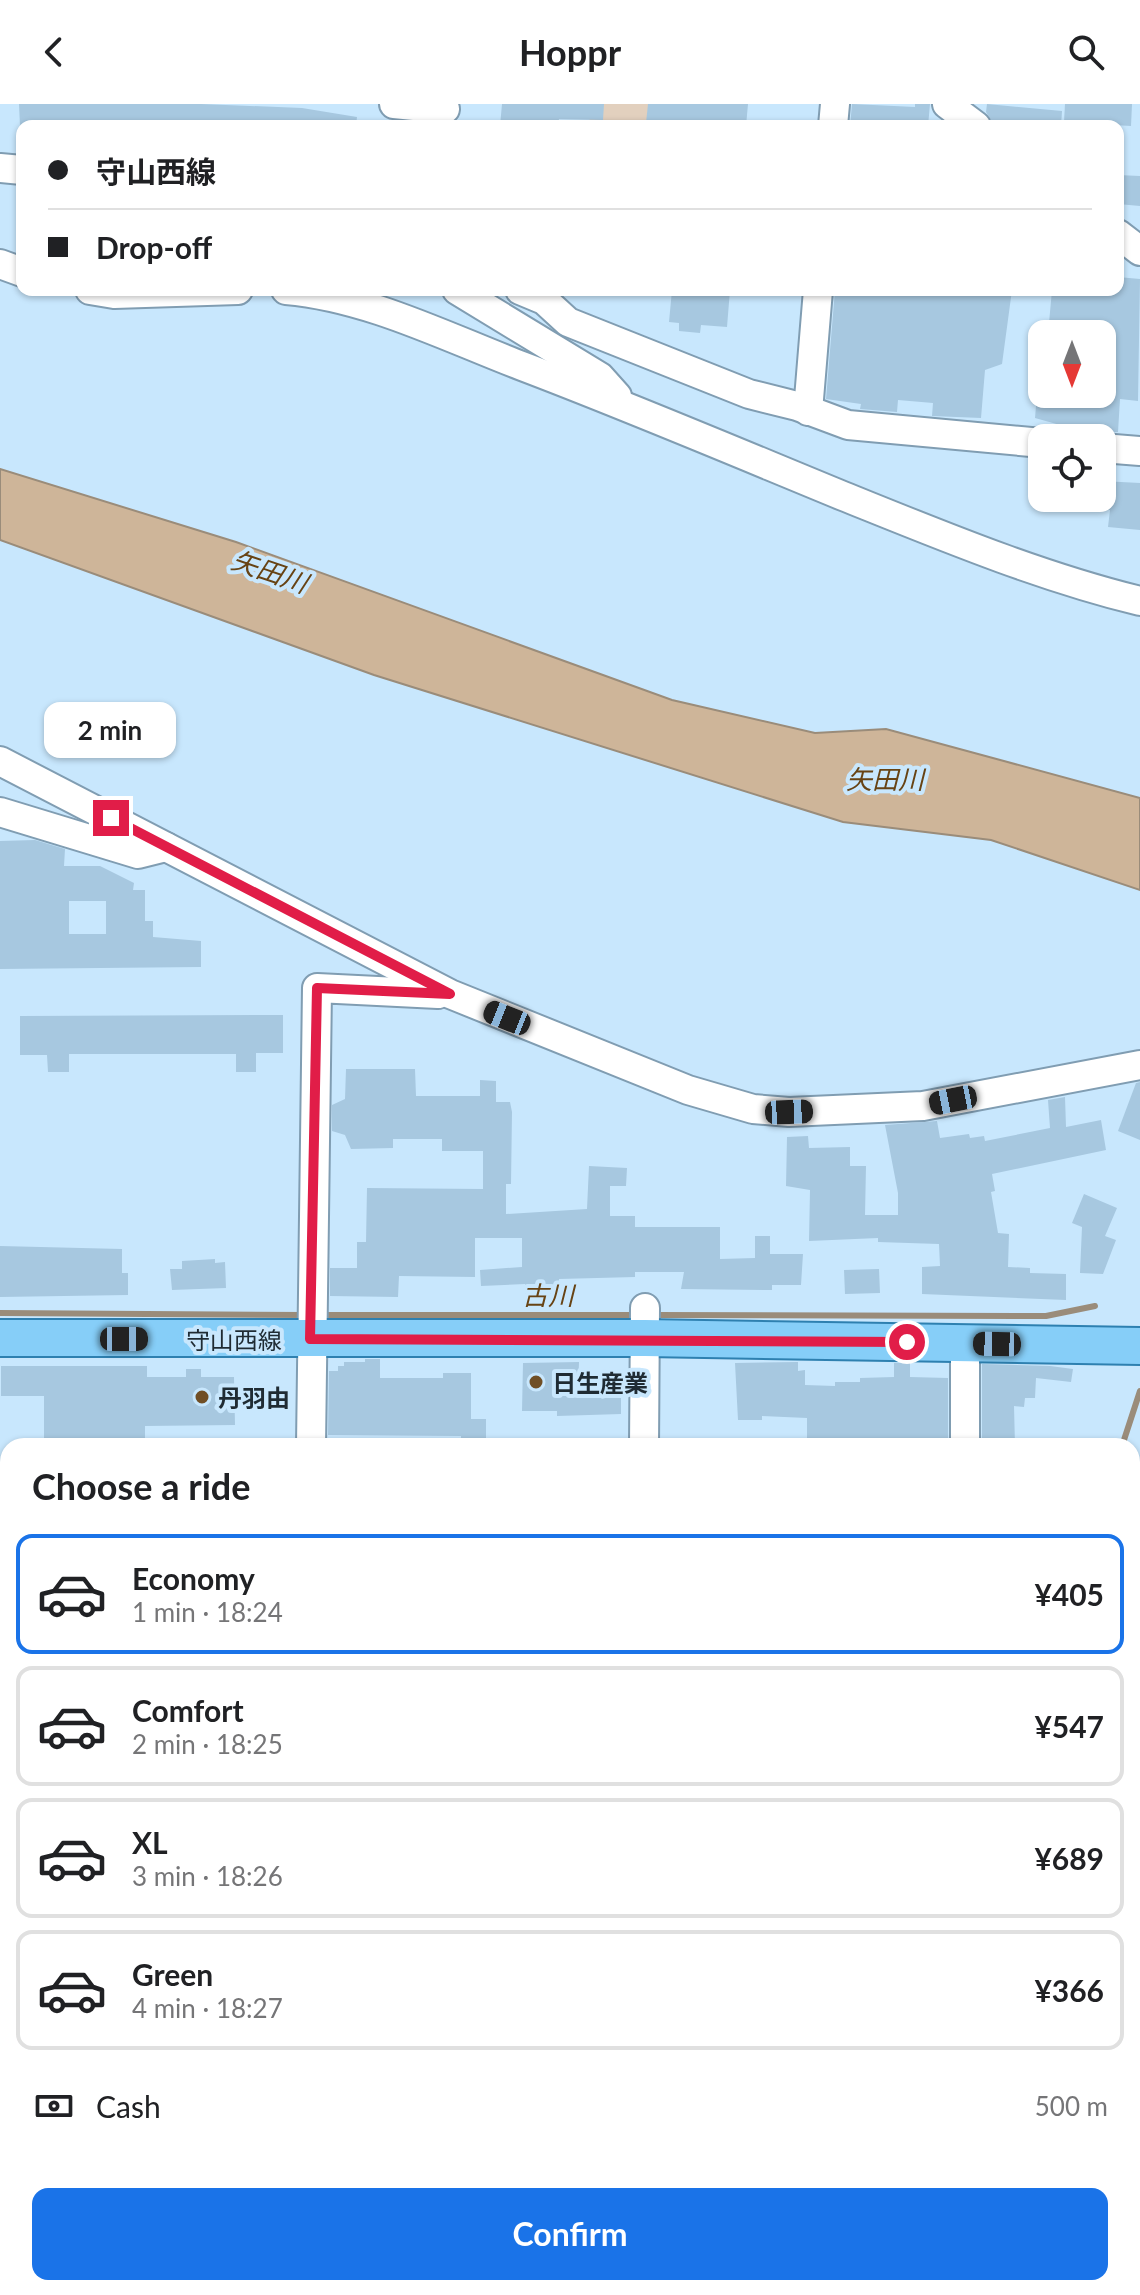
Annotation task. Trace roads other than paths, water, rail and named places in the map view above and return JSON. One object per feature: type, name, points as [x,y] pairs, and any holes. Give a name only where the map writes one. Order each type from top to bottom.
[{"type":"main road","name":"守山西線","points":[[0,1338],[310,1322],[645,1324],[965,1343],[1140,1346]]},
{"type":"street","points":[[394,104],[445,113]]},
{"type":"street","points":[[947,104],[968,120]]},
{"type":"street","points":[[1124,239],[1140,251]]},
{"type":"street","points":[[330,296],[626,406],[902,520],[1140,608]]},
{"type":"street","points":[[467,296],[600,377],[626,406]]},
{"type":"street","points":[[534,296],[544,300],[568,322],[749,394],[848,425],[1028,442]]},
{"type":"street","points":[[808,411],[818,296]]},
{"type":"street","points":[[1116,449],[1140,451]]},
{"type":"street","points":[[1089,588],[1140,601]]},
{"type":"street","points":[[0,761],[450,994],[688,1090],[753,1109],[789,1112],[923,1106],[1140,1065]]},
{"type":"street","points":[[0,812],[138,854],[166,847]]},
{"type":"street","points":[[311,1438],[310,1322],[317,988],[450,994]]},
{"type":"street","points":[[644,1438],[645,1324]]},
{"type":"street","points":[[965,1343],[965,1438]]},
{"type":"water","name":"矢田川","points":[[0,469],[236,542],[672,700],[815,733],[886,729],[1140,798],[1140,890],[991,840],[843,822],[374,675],[0,540]]},
{"type":"waterway","name":"古川","points":[[652,1315],[1046,1316],[1095,1306]]},
{"type":"waterway","name":"古川","points":[[0,1313],[304,1315]]},
{"type":"waterway","name":"古川","points":[[320,1315],[636,1315]]},
{"type":"waterway","points":[[1125,1438],[1140,1391]]},
{"type":"place","name":"日生産業","points":[[536,1382]]},
{"type":"place","name":"丹羽由","points":[[202,1397]]}]
